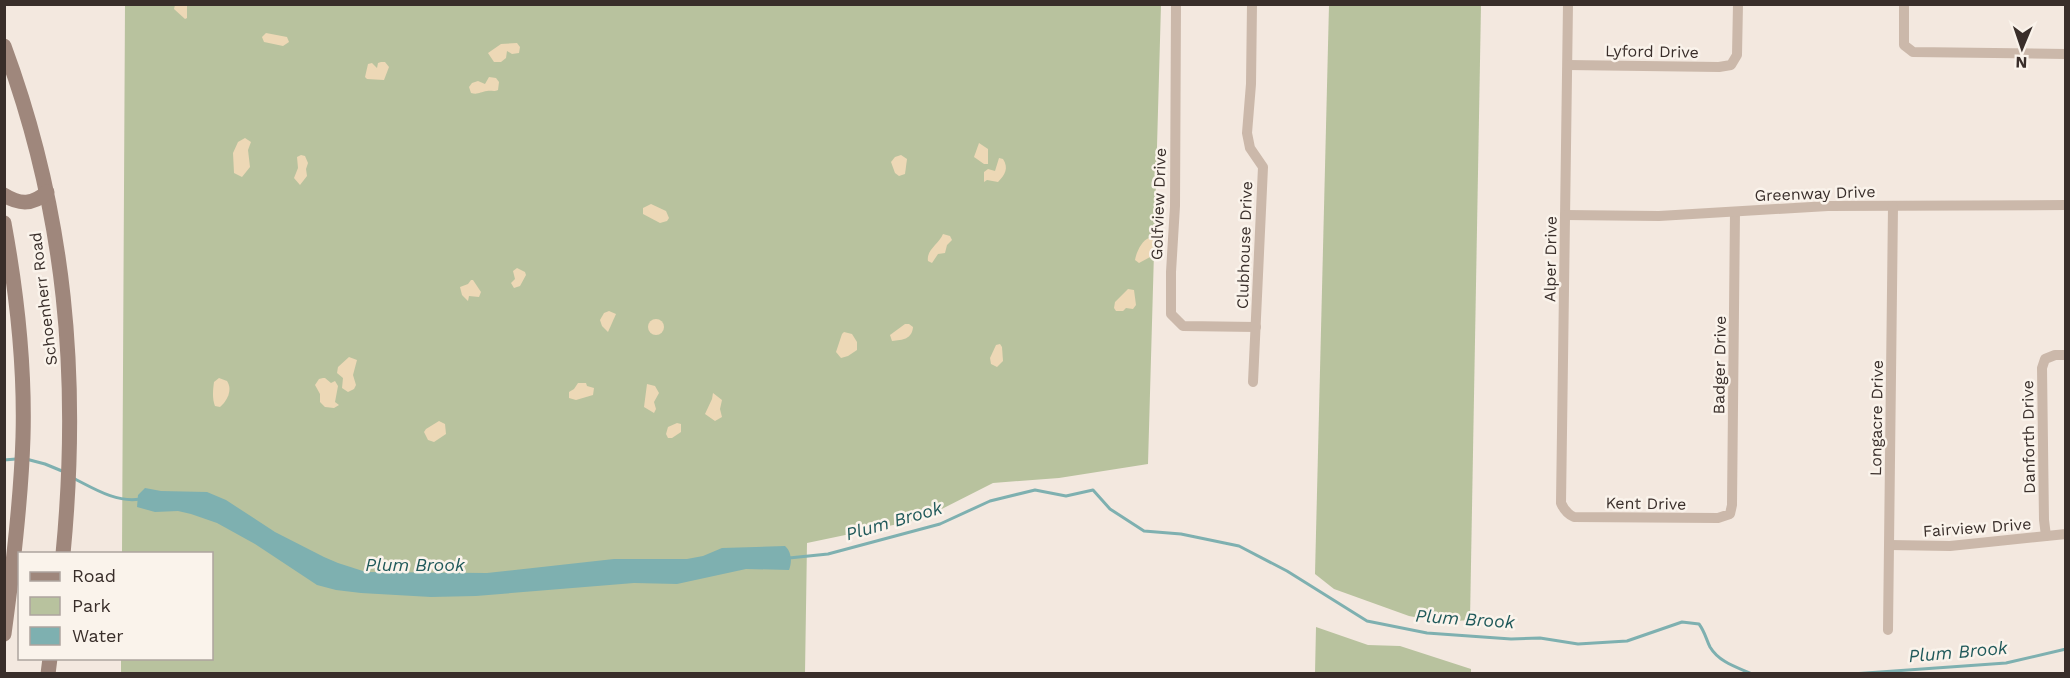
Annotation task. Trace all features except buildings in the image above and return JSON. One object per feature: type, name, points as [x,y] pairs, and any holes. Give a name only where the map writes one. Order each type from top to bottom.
[{"type":"main road","name":"Schoenherr Road","points":[[4,46],[23,102],[47,192],[67,320],[70,456],[63,552]]},
{"type":"main road","points":[[4,195],[14,201],[29,203],[41,198],[47,192]]},
{"type":"main road","name":"Schoenherr Road","points":[[4,223],[15,284],[23,389],[14,606],[4,634]]},
{"type":"street","name":"Golfview Drive","points":[[1176,4],[1175,206],[1171,314],[1183,326],[1256,327]]},
{"type":"street","name":"Clubhouse Drive","points":[[1252,4],[1251,84],[1247,133],[1250,148],[1263,167],[1254,382]]},
{"type":"street","name":"Alper Drive","points":[[1566,512],[1561,503],[1568,4]]},
{"type":"street","name":"Lyford Drive","points":[[1568,65],[1719,67],[1731,65],[1735,61],[1738,50],[1738,4]]},
{"type":"street","points":[[1904,4],[1904,45],[1913,52],[2066,54]]},
{"type":"street","name":"Greenway Drive","points":[[1565,215],[1659,216],[1817,207],[2066,205]]},
{"type":"street","name":"Longacre Drive","points":[[1888,630],[1893,206]]},
{"type":"street","name":"Badger Drive","points":[[1726,516],[1730,514],[1732,505],[1735,212]]},
{"type":"street","name":"Danforth Drive","points":[[2046,536],[2042,368],[2045,359],[2055,355],[2066,355]]},
{"type":"street","name":"Kent Drive","points":[[1566,512],[1574,517],[1718,518],[1726,516]]},
{"type":"street","name":"Fairview Drive","points":[[1890,545],[1950,546],[2066,534]]},
{"type":"green space","points":[[125,5],[1161,5],[1148,464],[1059,478],[993,483],[922,519],[807,543],[805,673],[121,674],[121,660],[213,660],[213,552],[122,552]]},
{"type":"green space","points":[[1329,5],[1481,5],[1470,620],[1441,622],[1409,616],[1334,589],[1315,574]]},
{"type":"green space","points":[[1316,627],[1368,645],[1400,646],[1471,669],[1471,673],[1315,673]]},
{"type":"sand","points":[[175,5],[187,5],[187,18],[185,19],[174,9]]},
{"type":"sand","points":[[266,33],[287,37],[289,42],[283,46],[264,42],[262,37]]},
{"type":"sand","points":[[517,43],[520,47],[519,53],[512,54],[507,51],[506,58],[501,62],[494,62],[488,53],[501,44]]},
{"type":"sand","points":[[385,62],[389,67],[384,80],[367,79],[365,77],[368,64],[372,63],[377,68],[378,63]]},
{"type":"sand","points":[[489,77],[496,78],[499,82],[498,90],[471,93],[469,87],[472,83],[478,81],[485,84]]},
{"type":"sand","points":[[245,138],[251,142],[248,150],[250,167],[242,177],[234,173],[233,153],[238,142]]},
{"type":"sand","points":[[979,143],[988,149],[988,164],[974,157]]},
{"type":"sand","points":[[901,155],[907,159],[905,174],[899,176],[895,173],[891,162],[895,157]]},
{"type":"sand","points":[[305,156],[308,163],[307,176],[300,185],[294,178],[298,168],[297,157]]},
{"type":"sand","points":[[999,158],[1003,159],[1006,165],[1003,177],[998,182],[987,180],[984,182],[984,172],[988,169],[995,171]]},
{"type":"sand","points":[[651,204],[666,211],[669,218],[667,221],[660,223],[643,214],[643,208]]},
{"type":"sand","points":[[943,234],[950,236],[952,240],[947,245],[945,253],[938,254],[932,263],[928,261],[929,254]]},
{"type":"sand","points":[[1149,238],[1155,241],[1156,245],[1151,250],[1152,256],[1139,263],[1135,260],[1137,254],[1142,244]]},
{"type":"sand","points":[[517,268],[526,275],[520,286],[514,288],[511,283],[515,279],[513,271]]},
{"type":"sand","points":[[471,280],[481,292],[479,297],[469,296],[468,301],[462,295],[460,287]]},
{"type":"sand","points":[[1128,289],[1134,290],[1136,305],[1133,309],[1126,308],[1123,311],[1116,311],[1115,302]]},
{"type":"sand","points":[[609,311],[616,314],[608,332],[600,320],[604,313]]},
{"type":"sand","points":[[653,319],[659,319],[664,327],[662,333],[653,335],[648,330],[648,324]]},
{"type":"sand","points":[[905,324],[913,327],[911,334],[903,339],[892,341],[890,335]]},
{"type":"sand","points":[[844,332],[852,334],[857,342],[857,350],[841,358],[836,352]]},
{"type":"sand","points":[[1000,344],[1003,361],[997,367],[991,364],[990,358],[996,345]]},
{"type":"sand","points":[[349,357],[357,360],[353,375],[356,385],[348,392],[342,388],[343,378],[337,373],[338,367]]},
{"type":"sand","points":[[219,378],[229,384],[227,399],[220,407],[215,406],[213,397],[214,382]]},
{"type":"sand","points":[[325,378],[331,383],[335,381],[338,386],[335,402],[339,405],[334,408],[325,407],[320,402],[320,394],[315,385],[319,379]]},
{"type":"sand","points":[[578,383],[586,383],[587,386],[594,388],[593,395],[576,400],[569,398],[569,392]]},
{"type":"sand","points":[[647,384],[655,386],[659,393],[654,402],[656,409],[654,413],[644,407]]},
{"type":"sand","points":[[713,393],[722,400],[720,409],[722,417],[715,421],[705,414]]},
{"type":"sand","points":[[439,421],[445,424],[446,434],[434,442],[428,440],[424,432]]},
{"type":"sand","points":[[677,423],[681,424],[681,432],[668,438],[666,434],[668,427]]},
{"type":"water","points":[[145,488],[161,491],[207,492],[226,500],[275,532],[324,557],[366,572],[487,573],[614,559],[687,559],[703,556],[722,548],[785,546],[790,554],[791,564],[789,570],[746,569],[677,584],[634,583],[476,596],[431,597],[361,593],[317,585],[255,544],[217,523],[178,511],[155,512],[137,507],[138,495]]},
{"type":"waterway","name":"Plum Brook","points":[[4,460],[16,459]]},
{"type":"waterway","name":"Plum Brook","points":[[26,459],[62,471]]},
{"type":"waterway","name":"Plum Brook","points":[[73,478],[114,497],[140,499]]},
{"type":"waterway","name":"Plum Brook","points":[[789,558],[828,554],[940,524],[990,501],[1035,490],[1066,496],[1093,490],[1110,509],[1144,531],[1181,534],[1239,546],[1287,571],[1367,621],[1427,633],[1511,639],[1540,638],[1578,644],[1627,641],[1682,622],[1699,624],[1710,647],[1718,657],[1752,674]]},
{"type":"waterway","name":"Plum Brook","points":[[1852,674],[2006,663],[2066,649]]}]
